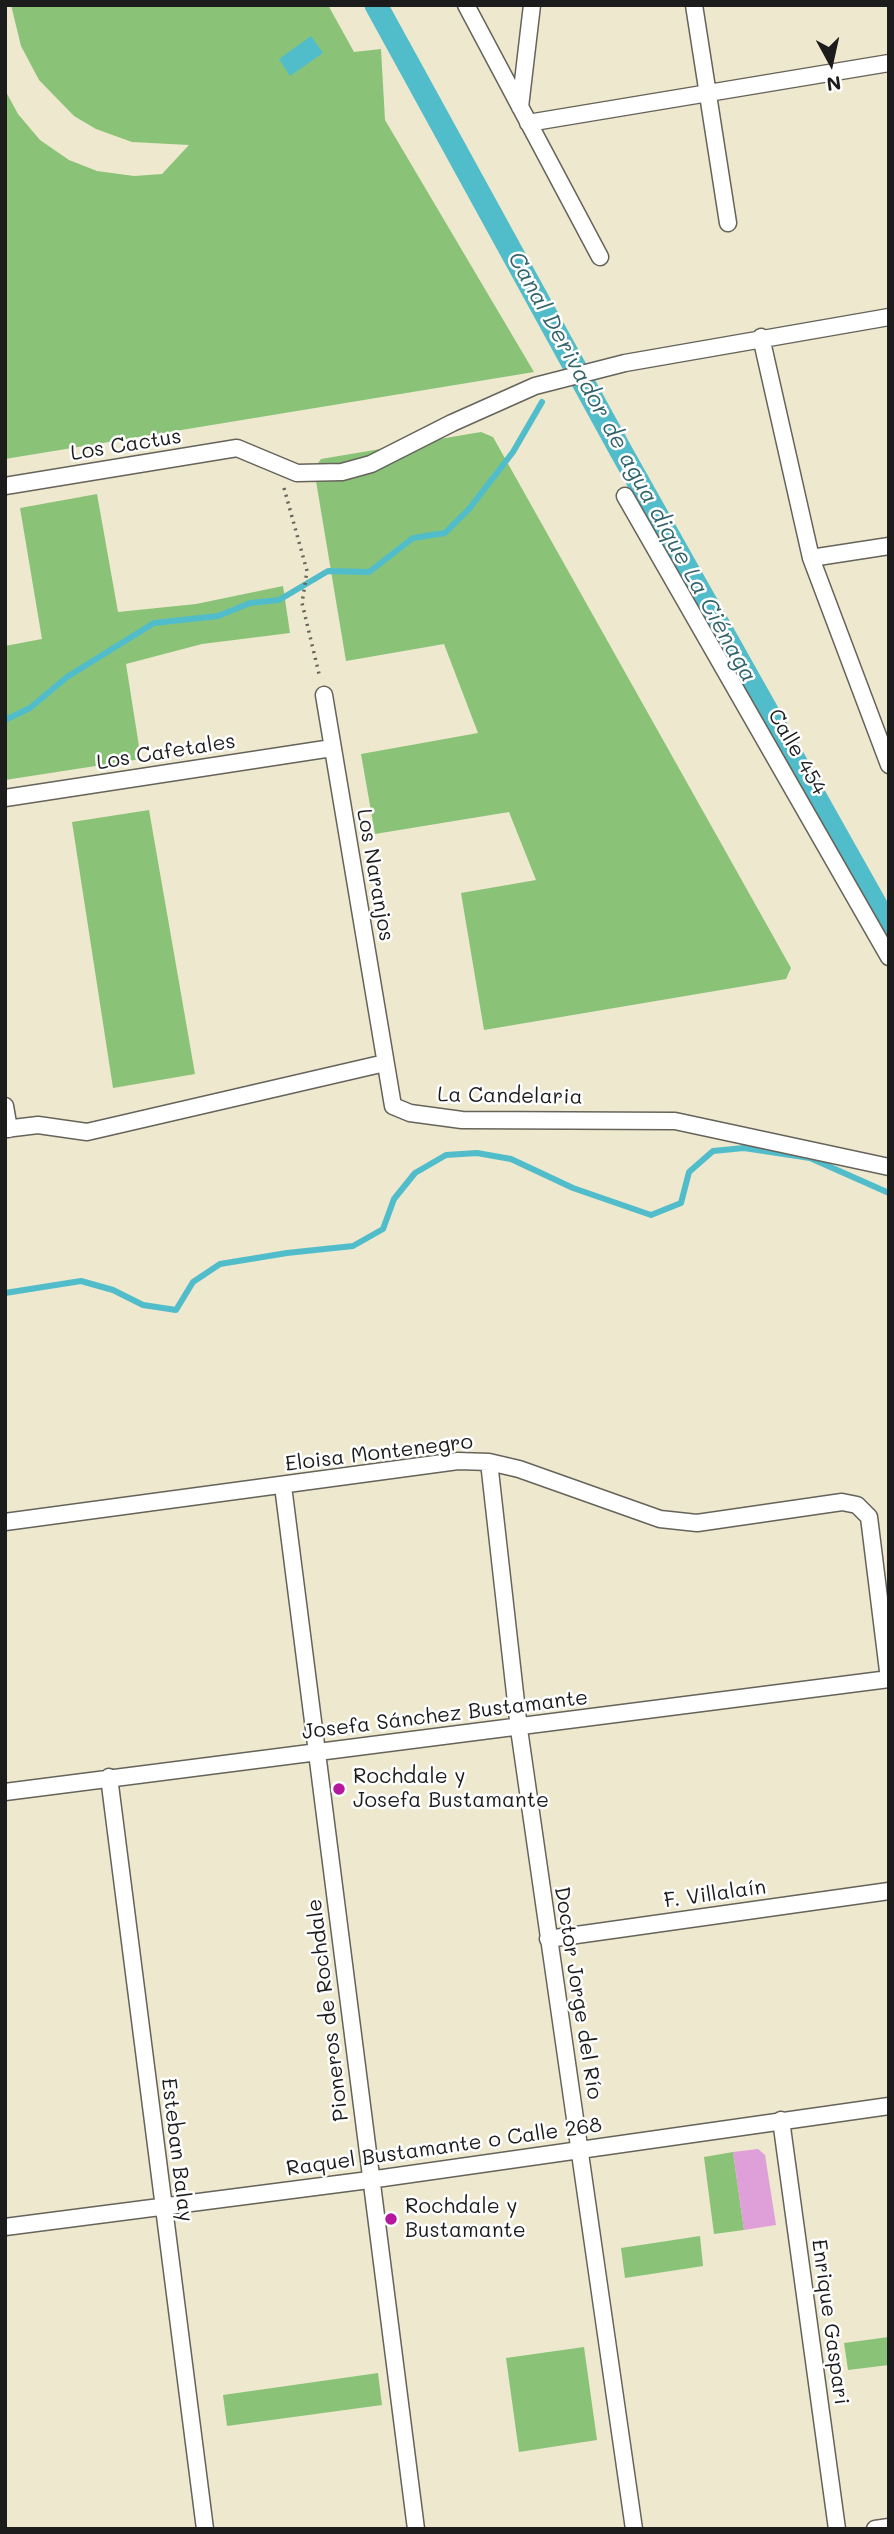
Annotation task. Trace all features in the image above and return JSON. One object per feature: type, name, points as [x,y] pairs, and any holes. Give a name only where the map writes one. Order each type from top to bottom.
[{"type":"street","points":[[466,5],[600,257]]},
{"type":"street","points":[[520,107],[532,5]]},
{"type":"street","points":[[694,5],[728,223]]},
{"type":"street","points":[[528,123],[889,63]]},
{"type":"street","points":[[279,466],[297,473],[342,472],[371,464],[452,423],[535,387],[625,363],[761,337],[889,317]]},
{"type":"street","points":[[761,337],[811,558],[889,765]]},
{"type":"street","name":"Los Cactus","points":[[5,486],[237,448],[279,466]]},
{"type":"street","name":"Calle 454","points":[[625,496],[889,957]]},
{"type":"street","points":[[811,558],[889,546]]},
{"type":"street","name":"Los Naranjos","points":[[324,695],[385,1063]]},
{"type":"street","name":"Los Cafetales","points":[[5,798],[332,748]]},
{"type":"street","points":[[5,1106],[7,1129],[38,1125],[88,1132],[385,1063]]},
{"type":"street","name":"La Candelaria","points":[[385,1063],[393,1106],[410,1114],[462,1120],[675,1121],[889,1167]]},
{"type":"street","name":"Eloisa Montenegro","points":[[5,1522],[458,1461],[489,1462],[660,1519],[697,1523],[842,1502],[858,1504],[869,1517],[889,1679]]},
{"type":"street","name":"Doctor Jorge del Río","points":[[489,1462],[519,1728],[634,2529]]},
{"type":"street","name":"Pioneros de Rochdale","points":[[283,1486],[369,2180],[416,2529]]},
{"type":"street","name":"Josefa Sánchez Bustamante","points":[[5,1791],[317,1750],[519,1728],[889,1679]]},
{"type":"street","name":"Esteban Balay","points":[[108,1777],[205,2529]]},
{"type":"street","name":"F. Villalaín","points":[[548,1939],[889,1891]]},
{"type":"street","name":"Raquel Bustamante o Calle 268","points":[[5,2227],[369,2180],[889,2106]]},
{"type":"street","name":"Enrique Gaspari","points":[[781,2120],[837,2529]]},
{"type":"street","points":[[875,2529],[889,2527]]},
{"type":"path","points":[[279,466],[307,571],[302,603],[324,695]]},
{"type":"green space","points":[[11,5],[328,5],[354,52],[381,49],[385,120],[534,372],[5,459],[5,90],[18,114],[40,140],[69,160],[97,171],[134,176],[162,174],[189,145],[132,142],[96,129],[74,116],[39,80],[21,46]]},
{"type":"green space","points":[[481,432],[493,437],[791,968],[786,979],[484,1030],[461,893],[536,880],[509,812],[375,834],[361,754],[478,733],[444,644],[346,661],[314,469],[321,459]]},
{"type":"green space","points":[[97,494],[118,612],[196,604],[283,586],[290,633],[202,644],[126,664],[141,759],[5,780],[5,646],[42,639],[20,508]]},
{"type":"green space","points":[[149,810],[195,1074],[113,1088],[72,822]]},
{"type":"green space","points":[[733,2152],[744,2230],[714,2234],[704,2157]]},
{"type":"green space","points":[[700,2236],[703,2266],[625,2278],[621,2248]]},
{"type":"green space","points":[[889,2337],[889,2365],[848,2370],[844,2343]]},
{"type":"green space","points":[[584,2347],[597,2440],[519,2452],[506,2358]]},
{"type":"green space","points":[[378,2373],[382,2405],[227,2426],[223,2395]]},
{"type":"water","points":[[311,36],[323,53],[290,76],[279,59]]},
{"type":"building","points":[[758,2149],[765,2155],[776,2225],[744,2230],[733,2152]]},
{"type":"waterway","name":"Canal Derivador de agua dique La Ciénaga","points":[[376,5],[622,453],[889,928]]},
{"type":"waterway","points":[[5,720],[30,708],[67,677],[154,623],[218,616],[250,603],[279,600],[328,571],[369,572],[413,538],[445,533],[469,509],[513,452],[542,402]]},
{"type":"waterway","points":[[5,1293],[81,1281],[113,1290],[143,1305],[176,1310],[193,1282],[220,1264],[353,1246],[383,1229],[394,1199],[415,1173],[446,1155],[477,1153],[511,1159],[573,1188],[651,1215],[681,1203],[689,1172],[713,1151],[744,1148],[810,1158],[889,1193]]},
{"type":"place","name":"Rochdale y Josefa Bustamante","points":[[339,1789]]},
{"type":"place","name":"Rochdale y Bustamante","points":[[391,2219]]}]
